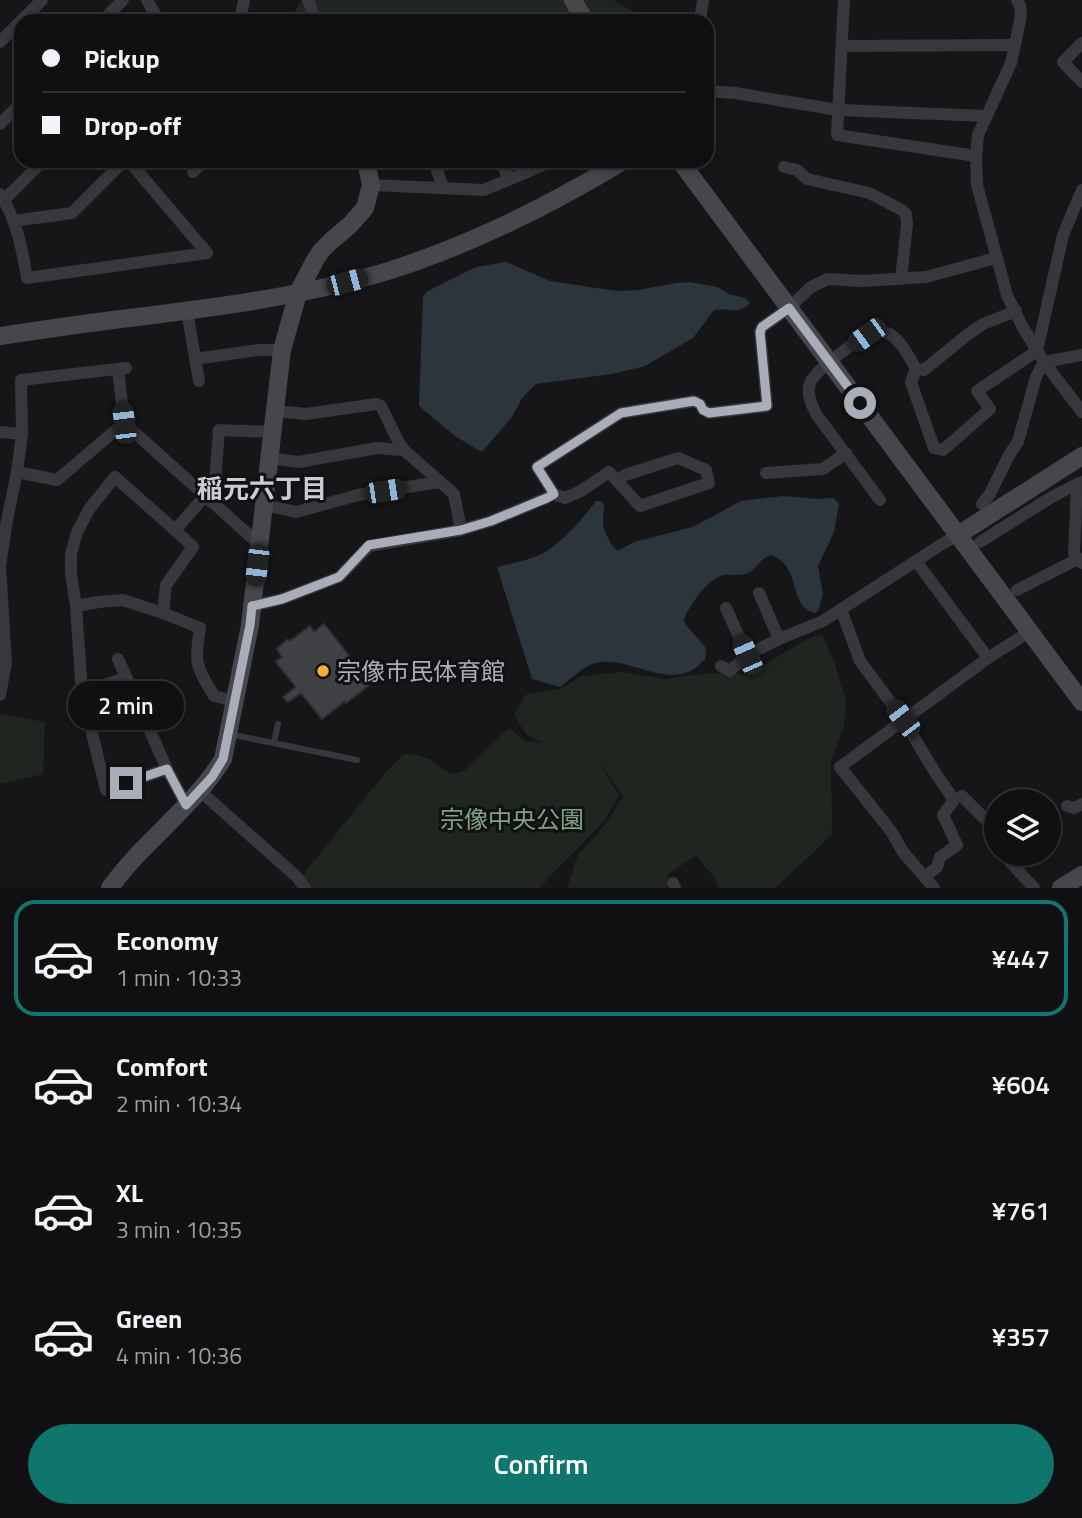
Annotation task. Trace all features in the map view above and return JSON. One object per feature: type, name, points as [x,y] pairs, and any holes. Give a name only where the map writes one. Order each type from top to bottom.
[{"type":"street","points":[[28,14],[42,0]]},
{"type":"street","points":[[109,14],[123,0]]},
{"type":"street","points":[[844,0],[836,135],[976,156]]},
{"type":"street","points":[[1017,0],[1021,16],[1011,64],[978,135],[976,185],[1007,295],[1021,326],[1040,357],[1082,412]]},
{"type":"street","points":[[0,42],[14,28]]},
{"type":"street","points":[[1082,43],[1063,62],[1082,82]]},
{"type":"street","points":[[842,46],[1014,45]]},
{"type":"street","points":[[714,91],[838,110],[987,116]]},
{"type":"street","points":[[0,124],[14,110]]},
{"type":"street","points":[[784,167],[797,170],[807,179],[869,193],[902,210],[906,214],[907,223],[901,279]]},
{"type":"street","points":[[35,168],[2,197],[22,247],[27,278],[207,253],[133,168]]},
{"type":"street","points":[[13,222],[72,213],[120,168]]},
{"type":"street","points":[[193,172],[197,168]]},
{"type":"street","points":[[110,888],[140,852],[200,791],[223,759],[250,625],[282,350],[298,293],[321,251],[365,208],[371,185],[367,168]]},
{"type":"street","points":[[436,168],[443,188]]},
{"type":"street","points":[[505,168],[509,180]]},
{"type":"street","points":[[371,185],[484,191],[537,168]]},
{"type":"street","points":[[0,336],[298,293],[388,271],[471,240],[578,188],[611,168]]},
{"type":"street","points":[[685,168],[1082,702]]},
{"type":"street","points":[[982,504],[1018,442],[1036,377],[1053,273],[1063,235],[1082,190]]},
{"type":"street","points":[[617,480],[678,458],[706,470],[709,482],[640,506],[609,472],[581,491],[565,498],[554,494],[537,467],[621,413],[694,401],[709,413],[767,406],[760,332],[762,327],[789,308],[811,286],[828,279],[863,281],[926,278],[996,258]]},
{"type":"street","points":[[187,311],[199,381]]},
{"type":"street","points":[[880,500],[817,414],[809,390],[810,381],[815,374],[875,331],[885,332],[895,338],[916,369],[925,370],[983,324],[1016,311]]},
{"type":"street","points":[[195,359],[258,350],[282,350]]},
{"type":"street","points":[[916,369],[911,382],[934,448],[943,450],[990,409],[976,391],[1040,357],[1082,355]]},
{"type":"street","points":[[0,695],[6,663],[0,566],[22,434],[21,380],[122,369],[124,423],[259,544]]},
{"type":"street","points":[[275,411],[306,414],[376,404],[382,406],[404,450],[454,494],[461,530]]},
{"type":"street","points":[[17,472],[57,480],[124,423]]},
{"type":"street","points":[[175,530],[208,498],[214,496],[219,430],[272,432]]},
{"type":"street","points":[[0,432],[22,434]]},
{"type":"street","points":[[269,458],[299,462],[377,449],[404,450]]},
{"type":"street","points":[[766,473],[822,469],[846,453]]},
{"type":"street","points":[[721,666],[730,671],[747,655],[823,621],[1082,456]]},
{"type":"street","points":[[163,613],[166,585],[193,547],[115,477],[90,508],[77,532],[71,554],[82,693],[106,790],[167,769]]},
{"type":"street","points":[[264,505],[296,512],[358,495],[439,482]]},
{"type":"street","points":[[980,542],[1079,483]]},
{"type":"street","points":[[1017,590],[1080,561],[1074,554],[1079,483]]},
{"type":"street","points":[[252,606],[282,599],[339,577],[369,545],[461,530],[491,521],[554,494]]},
{"type":"street","points":[[916,561],[988,658]]},
{"type":"street","points":[[759,593],[779,639]]},
{"type":"street","points":[[76,606],[123,600],[200,628],[196,653],[201,673],[214,696],[235,701]]},
{"type":"street","points":[[726,608],[747,655]]},
{"type":"street","points":[[841,609],[860,661],[903,719],[954,800],[943,815],[957,845],[940,858],[930,883],[903,852],[891,831],[840,767],[903,719],[988,658],[1029,632]]},
{"type":"street","points":[[118,659],[186,805]]},
{"type":"street","points":[[82,693],[125,678]]},
{"type":"street","points":[[200,791],[297,877],[305,888]]},
{"type":"street","points":[[962,796],[984,818]]},
{"type":"street","points":[[1067,806],[1074,808],[1082,804]]},
{"type":"street","points":[[1014,866],[1034,888]]},
{"type":"street","points":[[1063,887],[1082,876]]},
{"type":"lane","points":[[274,743],[278,724]]},
{"type":"lane","points":[[229,734],[357,760]]},
{"type":"green space","points":[[302,0],[613,0],[636,14],[293,14]]},
{"type":"green space","name":"宗像中央公園","points":[[822,634],[835,664],[846,701],[844,725],[831,762],[832,835],[775,888],[719,888],[714,877],[696,856],[668,874],[666,888],[567,888],[578,855],[602,829],[623,797],[599,762],[619,796],[603,822],[539,888],[309,888],[303,880],[305,872],[386,772],[404,754],[429,759],[451,774],[465,770],[509,728],[526,741],[542,743],[526,734],[514,715],[525,695],[560,689],[582,676],[624,672],[664,679],[709,673],[750,674],[805,640]]},
{"type":"green space","points":[[0,714],[45,722],[43,774],[0,784]]},
{"type":"shaded area","points":[[506,262],[550,281],[617,291],[690,282],[717,287],[729,294],[745,298],[750,303],[737,310],[714,310],[693,338],[645,366],[612,374],[536,384],[522,398],[512,417],[483,451],[480,451],[455,436],[419,406],[423,296],[476,267]]},
{"type":"shaded area","points":[[783,496],[834,498],[839,504],[834,532],[818,566],[823,595],[816,613],[809,611],[800,602],[788,568],[772,555],[763,559],[748,573],[718,577],[706,586],[690,607],[684,619],[686,625],[706,648],[705,659],[691,671],[665,675],[608,662],[586,667],[560,687],[532,679],[497,567],[545,552],[573,529],[596,501],[604,504],[604,529],[618,551],[634,542],[693,527],[741,501]]},
{"type":"building","name":"宗像市民体育館","points":[[324,624],[369,681],[366,683],[368,686],[322,719],[301,693],[288,702],[283,697],[296,687],[276,662],[282,657],[277,649],[287,640],[290,641],[310,626],[314,632]]},
{"type":"place","name":"宗像市民体育館","points":[[323,671]]},
{"type":"district","name":"稲元六丁目","points":[[262,488]]},
{"type":"route","points":[[126,783],[167,769],[186,805],[212,777],[223,759],[228,739],[252,606],[282,599],[339,577],[369,545],[461,530],[547,498],[554,494],[537,467],[621,413],[694,401],[709,413],[767,406],[760,332],[762,327],[789,308],[860,403]]}]
